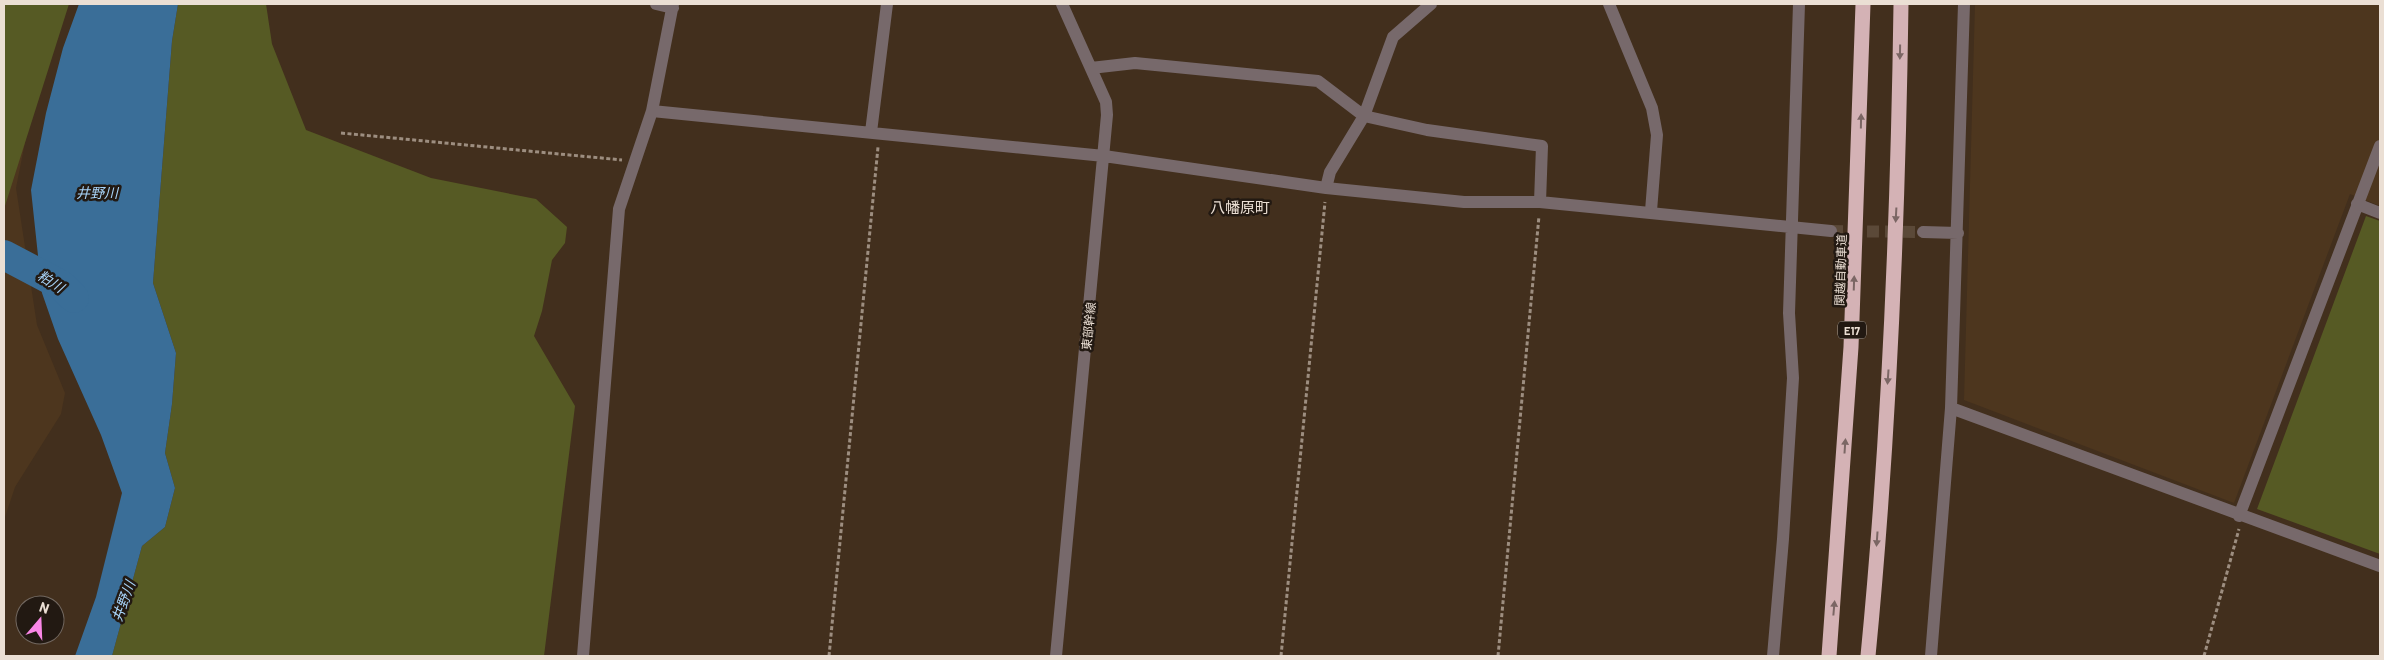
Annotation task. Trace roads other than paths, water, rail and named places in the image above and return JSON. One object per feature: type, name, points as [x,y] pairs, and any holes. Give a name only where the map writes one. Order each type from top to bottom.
[{"type":"highway","name":"関越自動車道","points":[[1829,656],[1851,347],[1863,4]]},
{"type":"highway","points":[[1868,656],[1890,356],[1899,155],[1901,4]]},
{"type":"street","points":[[583,656],[619,208],[652,111],[673,6],[656,4]]},
{"type":"street","points":[[875,133],[887,4]]},
{"type":"street","name":"東部幹線","points":[[1056,656],[1104,156],[1106,102],[1062,4]]},
{"type":"street","points":[[1326,188],[1330,172],[1364,116],[1393,37],[1431,4]]},
{"type":"street","points":[[1609,4],[1652,108],[1657,135],[1652,211]]},
{"type":"street","points":[[1773,656],[1783,540],[1793,378],[1789,313],[1799,4]]},
{"type":"street","points":[[1931,656],[1951,408],[1964,4]]},
{"type":"street","points":[[1091,68],[1135,63],[1318,81],[1364,116],[1427,130],[1542,146],[1540,202]]},
{"type":"street","points":[[652,111],[1104,156],[1326,188],[1464,202],[1540,202],[1652,211],[1831,231]]},
{"type":"street","points":[[2241,516],[2380,146]]},
{"type":"street","points":[[2357,204],[2380,213]]},
{"type":"street","points":[[1923,232],[1958,233]]},
{"type":"street","points":[[1951,408],[2380,566]]},
{"type":"water","name":"井野川","points":[[79,4],[178,4],[172,41],[153,283],[176,353],[172,404],[165,453],[175,488],[165,527],[142,546],[112,656],[75,656],[96,597],[122,493],[101,435],[58,339],[42,293],[31,190],[46,113],[63,48]]},
{"type":"waterway","name":"粕川","points":[[4,255],[61,285],[74,298]]},
{"type":"tunnel","points":[[1831,231],[1923,232]]},
{"type":"district","name":"八幡原町","points":[[1240,207]]}]
